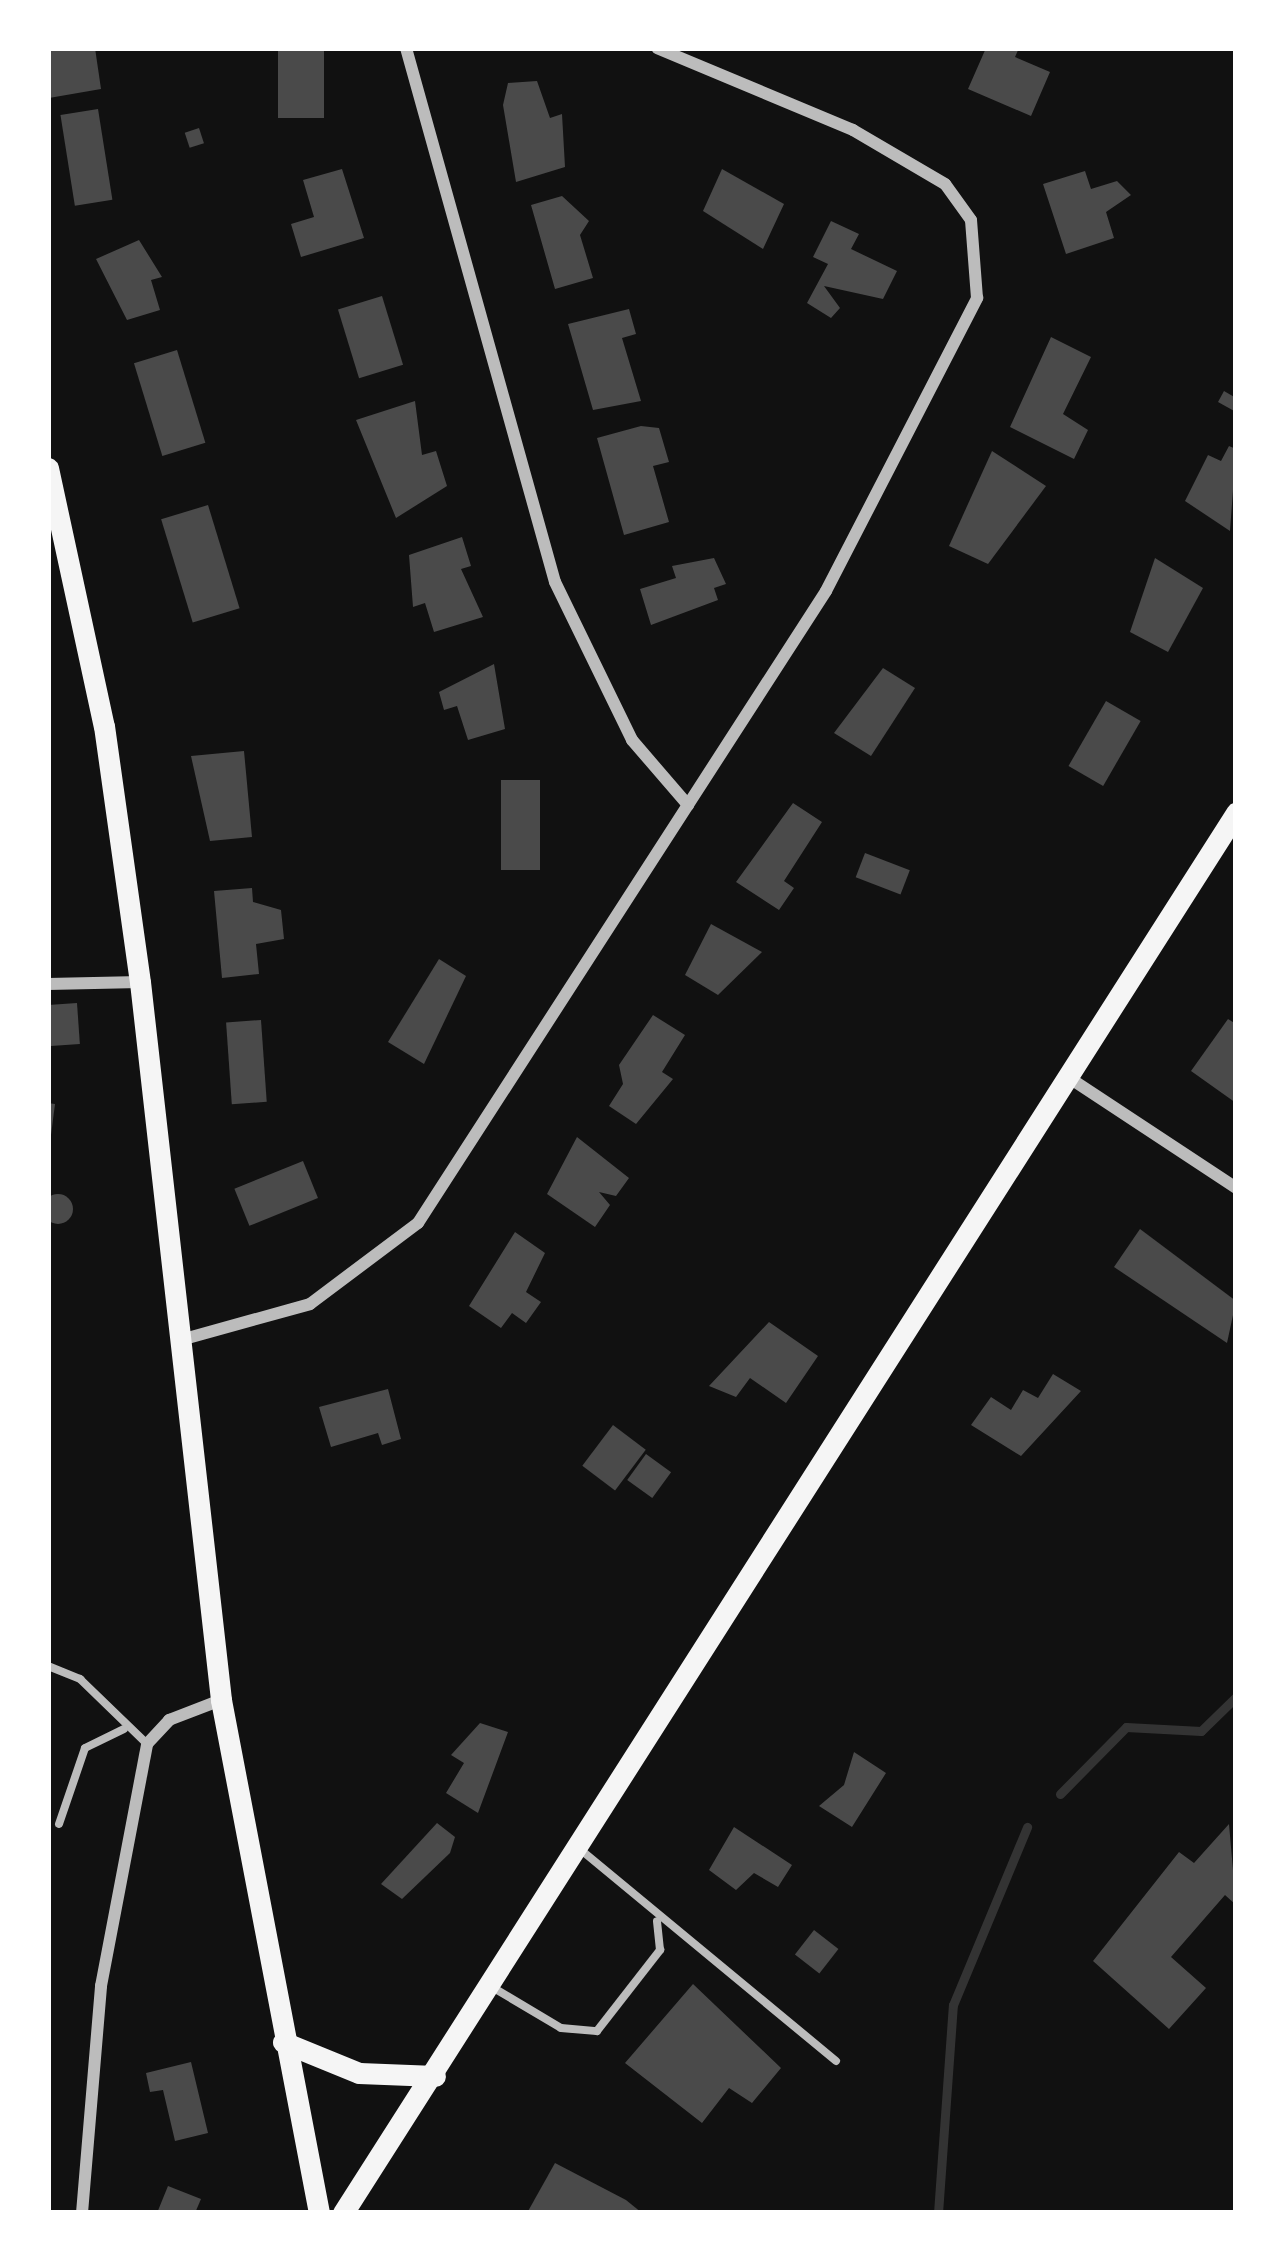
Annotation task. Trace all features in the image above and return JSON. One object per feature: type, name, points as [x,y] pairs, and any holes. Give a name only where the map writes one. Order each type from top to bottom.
[{"type":"main road","points":[[48,472],[104,726],[140,982],[176,1342],[221,1700],[283,2042],[320,2213]]},
{"type":"main road","points":[[343,2213],[580,1850],[1236,813]]},
{"type":"main road","points":[[283,2042],[359,2073],[434,2076]]},
{"type":"street","points":[[406,48],[555,582],[632,740],[688,805]]},
{"type":"street","points":[[176,1342],[310,1304],[418,1223],[826,591],[926,408],[982,272],[971,220],[945,184],[873,140],[657,48]]},
{"type":"street","points":[[48,984],[140,982]]},
{"type":"street","points":[[1071,1079],[1236,1188]]},
{"type":"street","points":[[82,2213],[101,1986],[146,1744],[169,1720],[221,1700]]},
{"type":"lane","points":[[48,1666],[80,1679],[124,1729],[146,1744]]},
{"type":"lane","points":[[59,1824],[85,1748],[124,1729]]},
{"type":"lane","points":[[580,1850],[656,1920],[836,2061]]},
{"type":"lane","points":[[492,1987],[561,2028],[596,2031],[660,1950],[656,1920]]},
{"type":"building","points":[[48,48],[95,48],[101,89],[49,98]]},
{"type":"building","points":[[278,48],[324,48],[324,118],[278,118]]},
{"type":"building","points":[[986,48],[1019,48],[1015,57],[1050,72],[1031,116],[968,89]]},
{"type":"building","points":[[537,81],[550,118],[562,114],[565,167],[516,182],[503,105],[508,83]]},
{"type":"building","points":[[98,109],[112,200],[75,206],[60,115]]},
{"type":"building","points":[[199,128],[204,143],[190,148],[185,133]]},
{"type":"building","points":[[342,169],[364,238],[301,257],[291,224],[314,217],[303,180]]},
{"type":"building","points":[[722,169],[784,204],[763,249],[703,211]]},
{"type":"building","points":[[1085,171],[1091,189],[1117,181],[1131,195],[1106,212],[1114,238],[1066,254],[1043,184]]},
{"type":"building","points":[[562,196],[589,221],[580,235],[593,278],[555,289],[531,205]]},
{"type":"building","points":[[831,221],[859,234],[851,249],[897,271],[883,299],[824,286],[840,308],[831,318],[807,303],[828,264],[813,257]]},
{"type":"building","points":[[139,240],[162,277],[151,280],[160,310],[127,320],[96,259]]},
{"type":"building","points":[[382,296],[403,365],[359,378],[338,309]]},
{"type":"building","points":[[629,309],[636,334],[622,338],[641,401],[593,410],[568,324]]},
{"type":"building","points":[[1051,337],[1091,357],[1063,414],[1088,430],[1074,459],[1010,427]]},
{"type":"building","points":[[177,350],[205,443],[162,456],[134,363]]},
{"type":"building","points":[[1224,391],[1236,398],[1236,412],[1218,402]]},
{"type":"building","points":[[415,401],[422,455],[436,451],[447,486],[396,518],[356,420]]},
{"type":"building","points":[[641,426],[659,428],[669,462],[653,466],[669,522],[624,535],[597,438]]},
{"type":"building","points":[[1229,446],[1236,449],[1230,531],[1185,501],[1208,455],[1221,461]]},
{"type":"building","points":[[992,451],[1046,486],[988,564],[949,546]]},
{"type":"building","points":[[208,505],[240,608],[193,623],[161,519]]},
{"type":"building","points":[[462,537],[471,566],[461,569],[483,617],[434,632],[425,603],[413,607],[409,555]]},
{"type":"building","points":[[714,558],[726,584],[714,588],[718,600],[651,625],[640,589],[676,578],[672,566]]},
{"type":"building","points":[[1155,558],[1203,588],[1168,652],[1130,632]]},
{"type":"building","points":[[494,664],[505,729],[468,740],[457,706],[444,710],[439,692]]},
{"type":"building","points":[[883,668],[915,688],[871,756],[834,733]]},
{"type":"building","points":[[1106,701],[1141,721],[1103,786],[1068,766]]},
{"type":"building","points":[[244,751],[252,837],[210,841],[191,756]]},
{"type":"building","points":[[501,780],[540,780],[540,870],[501,870]]},
{"type":"building","points":[[793,803],[822,822],[784,881],[794,888],[779,910],[736,882]]},
{"type":"building","points":[[865,853],[910,870],[900,894],[856,877]]},
{"type":"building","points":[[252,888],[253,902],[281,910],[284,939],[256,944],[259,974],[222,978],[214,891]]},
{"type":"building","points":[[711,924],[762,952],[718,995],[685,975]]},
{"type":"building","points":[[439,959],[466,976],[424,1064],[388,1042]]},
{"type":"building","points":[[77,1003],[80,1044],[51,1046],[48,1005]]},
{"type":"building","points":[[653,1015],[685,1035],[662,1072],[673,1079],[636,1124],[609,1106],[623,1084],[619,1065]]},
{"type":"building","points":[[1228,1019],[1236,1024],[1236,1103],[1191,1071]]},
{"type":"building","points":[[261,1020],[267,1102],[232,1104],[226,1022]]},
{"type":"building","points":[[48,1103],[55,1104],[51,1135],[48,1135]]},
{"type":"building","points":[[577,1137],[629,1178],[616,1196],[599,1192],[610,1205],[595,1227],[547,1194]]},
{"type":"building","points":[[303,1161],[318,1198],[249,1226],[234,1189]]},
{"type":"building","points":[[58,1194],[69,1198],[73,1209],[69,1220],[58,1224],[47,1220],[43,1209],[47,1198]]},
{"type":"building","points":[[1140,1229],[1236,1301],[1227,1343],[1114,1267]]},
{"type":"building","points":[[515,1232],[545,1253],[526,1292],[541,1302],[526,1323],[512,1313],[501,1328],[469,1306]]},
{"type":"building","points":[[769,1322],[818,1356],[786,1403],[750,1378],[736,1397],[709,1386]]},
{"type":"building","points":[[1053,1374],[1081,1391],[1021,1456],[971,1425],[991,1397],[1011,1410],[1023,1390],[1038,1398]]},
{"type":"building","points":[[388,1389],[401,1439],[382,1445],[378,1433],[331,1447],[319,1407]]},
{"type":"building","points":[[613,1425],[646,1450],[615,1490],[582,1466]]},
{"type":"building","points":[[646,1454],[671,1472],[652,1498],[627,1480]]},
{"type":"building","points":[[480,1723],[508,1732],[478,1813],[446,1793],[464,1763],[451,1755]]},
{"type":"building","points":[[854,1752],[886,1773],[852,1827],[819,1806],[844,1785]]},
{"type":"building","points":[[437,1823],[455,1837],[450,1853],[402,1899],[381,1884]]},
{"type":"building","points":[[1229,1824],[1236,1905],[1225,1895],[1171,1957],[1206,1988],[1169,2029],[1093,1961],[1179,1852],[1194,1863]]},
{"type":"building","points":[[734,1827],[792,1865],[778,1887],[754,1873],[736,1890],[709,1870]]},
{"type":"building","points":[[814,1930],[838,1949],[819,1974],[795,1954]]},
{"type":"building","points":[[693,1984],[781,2068],[752,2103],[729,2088],[702,2123],[625,2063]]},
{"type":"building","points":[[191,2062],[208,2133],[175,2141],[163,2090],[150,2092],[146,2073]]},
{"type":"building","points":[[555,2163],[626,2200],[642,2213],[527,2213]]},
{"type":"building","points":[[168,2186],[201,2199],[195,2213],[157,2213]]},
{"type":"waterway","points":[[1060,1794],[1126,1727],[1201,1731],[1236,1697]]},
{"type":"waterway","points":[[938,2213],[953,2005],[1027,1827]]}]
